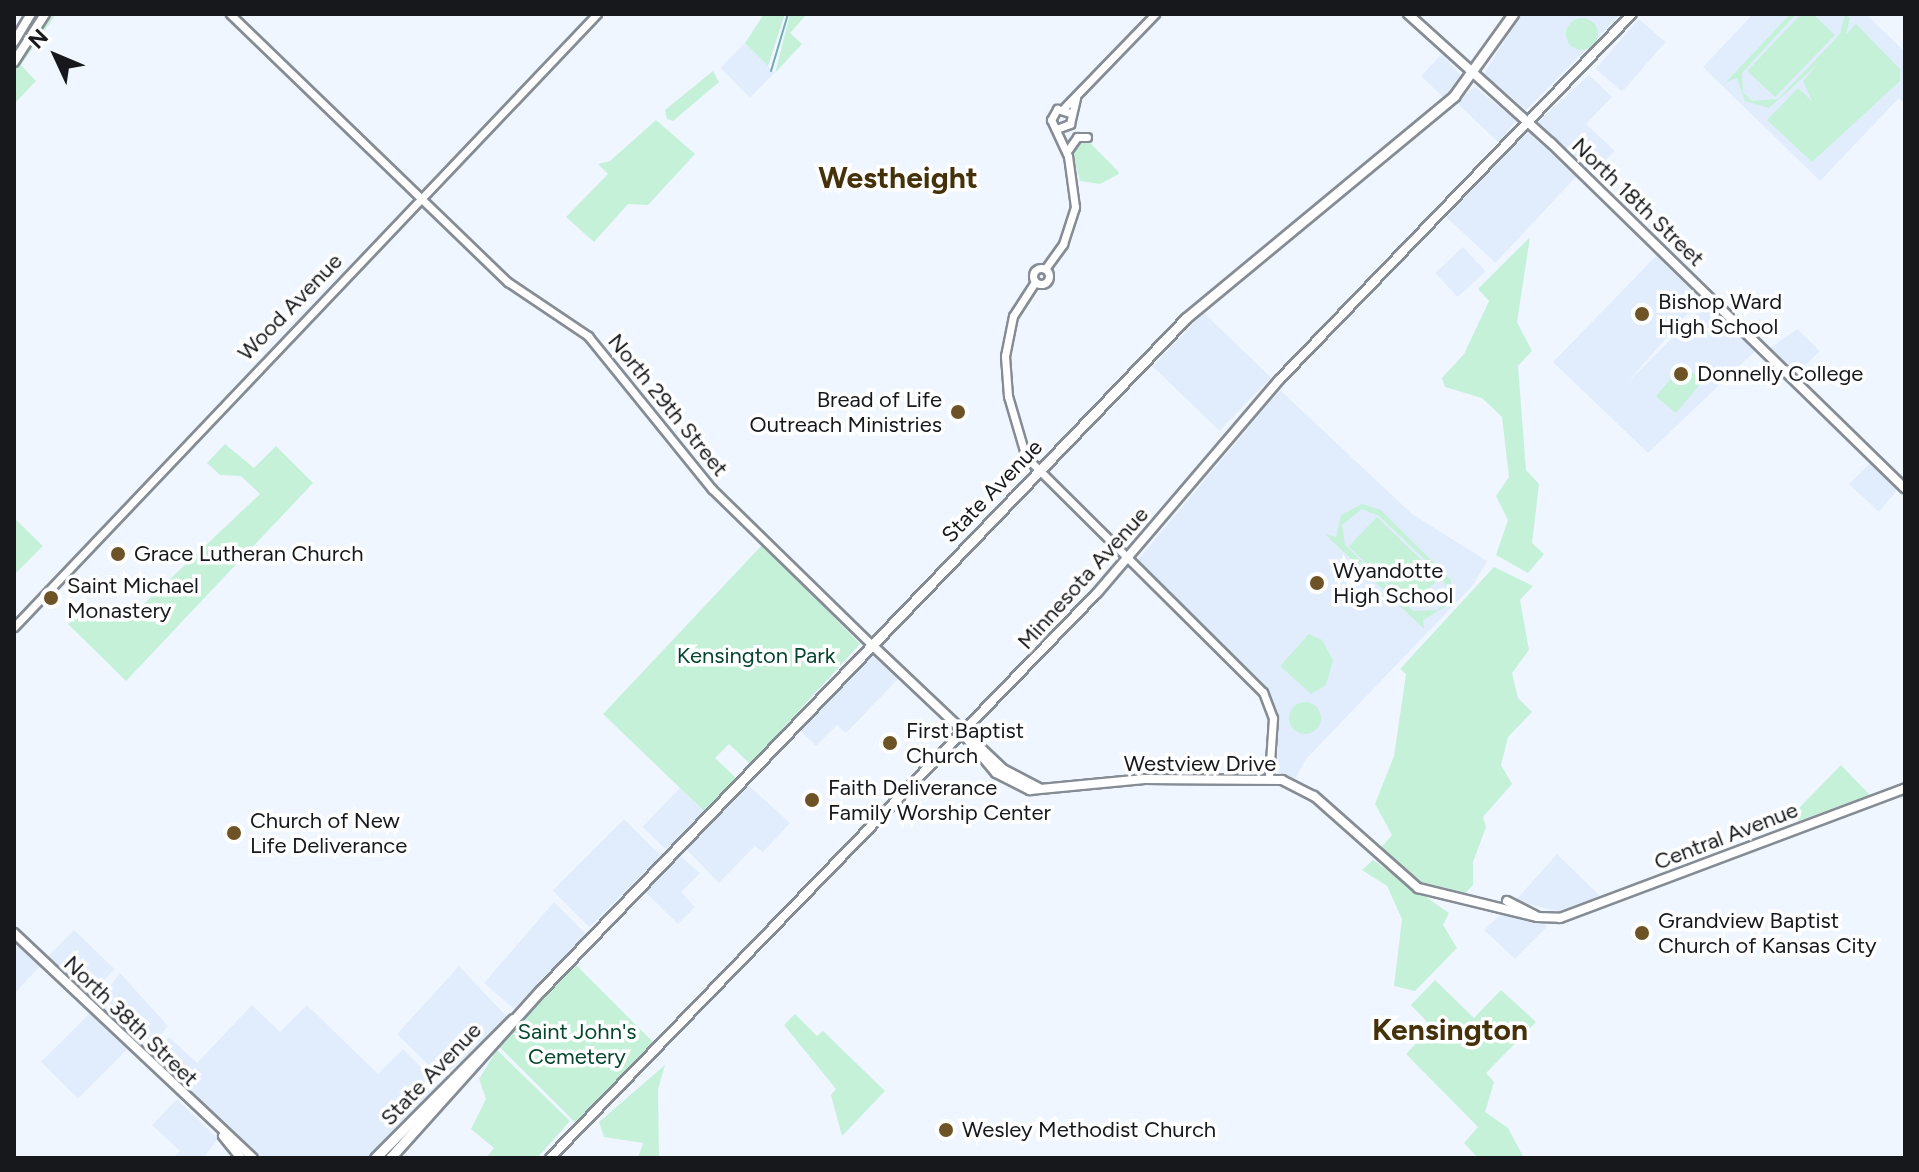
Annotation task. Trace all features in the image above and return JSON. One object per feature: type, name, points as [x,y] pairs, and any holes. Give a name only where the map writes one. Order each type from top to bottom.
[{"type":"main road","points":[[14,42],[31,14]]},
{"type":"main road","points":[[14,62],[45,14]]},
{"type":"main road","name":"North 18th Street","points":[[1408,14],[1473,76],[1528,121],[1905,488]]},
{"type":"main road","name":"State Avenue","points":[[375,1158],[516,1017],[1186,318],[1473,76],[1513,14]]},
{"type":"main road","name":"Minnesota Avenue","points":[[550,1158],[963,734],[1127,559],[1279,380],[1632,14]]},
{"type":"main road","name":"North 29th Street","points":[[871,644],[963,734]]},
{"type":"main road","name":"Westview Drive","points":[[963,734],[1012,775],[1039,788],[1269,777],[1314,796],[1418,888],[1537,917],[1560,918]]},
{"type":"main road","name":"Central Avenue","points":[[1560,918],[1905,788]]},
{"type":"main road","points":[[1507,901],[1537,917]]},
{"type":"main road","name":"North 38th Street","points":[[14,933],[223,1135],[253,1158]]},
{"type":"main road","name":"State Avenue","points":[[390,1158],[516,1017]]},
{"type":"main road","name":"North 38th Street","points":[[223,1135],[241,1158]]},
{"type":"street","name":"North 29th Street","points":[[230,14],[508,282],[588,336],[712,489],[871,644]]},
{"type":"street","name":"Wood Avenue","points":[[14,627],[597,14]]},
{"type":"street","points":[[1062,128],[1067,110],[1079,92],[1155,14]]},
{"type":"street","points":[[1067,110],[1051,114],[1062,128],[1075,207],[1063,244],[1045,269],[1047,281],[1035,282],[1007,334],[1008,396],[1025,448],[1038,471],[1263,692],[1274,726],[1269,777]]},
{"type":"street","points":[[1068,153],[1077,137],[1087,137]]},
{"type":"shaded area","points":[[1521,14],[1621,14],[1526,110],[1484,74]]},
{"type":"shaded area","points":[[1753,14],[1866,14],[1905,52],[1905,102],[1898,99],[1820,181],[1703,67]]},
{"type":"shaded area","points":[[1639,19],[1665,42],[1622,92],[1596,69]]},
{"type":"shaded area","points":[[745,43],[775,73],[750,97],[720,68]]},
{"type":"shaded area","points":[[1442,54],[1462,77],[1444,98],[1421,76]]},
{"type":"shaded area","points":[[1589,75],[1612,97],[1586,124],[1615,151],[1591,174],[1538,122]]},
{"type":"shaded area","points":[[1475,87],[1516,120],[1499,143],[1456,102]]},
{"type":"shaded area","points":[[1527,131],[1576,177],[1496,263],[1447,217]]},
{"type":"shaded area","points":[[1463,247],[1486,271],[1458,297],[1435,273]]},
{"type":"shaded area","name":"Donnelly College","points":[[1657,255],[1700,299],[1627,383],[1705,305],[1756,350],[1648,453],[1553,362]]},
{"type":"shaded area","points":[[1204,313],[1271,378],[1219,431],[1153,366]]},
{"type":"shaded area","name":"Donnelly College","points":[[1797,329],[1820,351],[1796,375],[1769,349]]},
{"type":"shaded area","name":"Wyandotte High School","points":[[1280,390],[1412,514],[1487,561],[1473,585],[1306,759],[1295,779],[1277,772],[1279,715],[1262,682],[1137,561]]},
{"type":"shaded area","points":[[1871,462],[1897,490],[1879,512],[1849,484]]},
{"type":"shaded area","points":[[872,655],[899,678],[846,733],[837,725],[816,746],[799,729]]},
{"type":"shaded area","points":[[747,784],[790,823],[763,852],[755,846],[719,883],[685,848]]},
{"type":"shaded area","points":[[680,788],[704,811],[666,850],[642,827]]},
{"type":"shaded area","points":[[624,819],[661,856],[589,927],[553,890]]},
{"type":"shaded area","points":[[1557,854],[1600,896],[1558,911],[1515,901]]},
{"type":"shaded area","points":[[679,855],[700,873],[681,892],[695,907],[678,924],[644,891]]},
{"type":"shaded area","points":[[554,902],[586,934],[514,1009],[484,983]]},
{"type":"shaded area","points":[[1500,915],[1543,922],[1547,927],[1515,959],[1484,930]]},
{"type":"shaded area","points":[[74,930],[114,969],[86,998],[46,959]]},
{"type":"shaded area","points":[[21,946],[41,965],[14,994],[14,948]]},
{"type":"shaded area","points":[[459,966],[508,1018],[442,1078],[397,1034]]},
{"type":"shaded area","points":[[120,973],[168,1026],[146,1052],[95,1007]]},
{"type":"shaded area","points":[[252,1005],[280,1032],[307,1005],[378,1074],[403,1049],[439,1085],[366,1158],[260,1158],[151,1059],[169,1037],[197,1063]]},
{"type":"shaded area","points":[[90,1013],[127,1050],[78,1099],[41,1062]]},
{"type":"shaded area","points":[[177,1099],[218,1139],[203,1158],[173,1158],[180,1151],[152,1125]]},
{"type":"green space","points":[[48,14],[56,14],[21,65],[36,81],[14,104],[14,67]]},
{"type":"green space","points":[[764,14],[785,14],[768,66],[745,43]]},
{"type":"green space","points":[[790,14],[807,14],[790,33],[802,44],[775,73]]},
{"type":"green space","points":[[1790,14],[1796,14],[1742,73],[1743,92],[1752,101],[1778,99],[1840,34],[1845,14],[1850,18],[1846,34],[1856,24],[1900,69],[1900,81],[1812,162],[1767,120],[1798,88],[1812,101],[1803,81],[1819,63],[1769,108],[1745,101],[1737,78],[1726,82]]},
{"type":"green space","points":[[1801,14],[1813,14],[1835,35],[1775,97],[1747,71]]},
{"type":"green space","points":[[1582,18],[1593,23],[1598,34],[1593,45],[1582,50],[1571,45],[1566,34],[1571,23]]},
{"type":"green space","points":[[713,71],[719,82],[673,121],[667,119],[665,110]]},
{"type":"green space","points":[[656,120],[695,154],[648,205],[628,204],[594,242],[566,217],[608,174],[598,164],[610,161]]},
{"type":"green space","points":[[1086,139],[1119,174],[1100,184],[1080,181],[1072,149]]},
{"type":"green space","points":[[1530,237],[1517,322],[1532,351],[1518,366],[1526,470],[1539,484],[1532,543],[1544,554],[1528,573],[1496,555],[1508,520],[1496,496],[1509,477],[1502,417],[1482,398],[1445,387],[1442,378],[1464,354],[1489,301],[1478,289]]},
{"type":"green space","points":[[1683,364],[1703,381],[1676,413],[1656,396]]},
{"type":"green space","points":[[225,444],[254,468],[276,446],[313,483],[126,681],[68,624],[87,606],[101,619],[134,613],[260,494],[241,476],[220,475],[207,463]]},
{"type":"green space","points":[[1362,504],[1381,510],[1451,580],[1450,604],[1423,620],[1424,629],[1325,534],[1336,537],[1341,515]],"holes":[[[1362,509],[1379,516],[1441,575],[1448,592],[1438,610],[1413,611],[1345,545],[1342,525]]]},
{"type":"green space","points":[[1377,517],[1440,577],[1411,607],[1349,546]]},
{"type":"green space","points":[[14,518],[43,546],[14,575]]},
{"type":"green space","name":"Kensington Park","points":[[763,544],[860,644],[750,764],[729,744],[715,758],[736,778],[704,811],[603,714]]},
{"type":"green space","points":[[1494,567],[1533,586],[1520,600],[1529,650],[1512,673],[1518,698],[1532,712],[1508,737],[1501,765],[1512,784],[1483,817],[1486,827],[1473,862],[1473,885],[1461,898],[1424,887],[1378,851],[1392,835],[1375,804],[1394,756],[1406,674],[1400,669]]},
{"type":"green space","points":[[1309,634],[1322,640],[1333,660],[1326,685],[1311,694],[1280,666]]},
{"type":"green space","points":[[1305,702],[1316,707],[1321,718],[1316,729],[1305,734],[1294,729],[1289,718],[1294,707]]},
{"type":"green space","points":[[1841,765],[1870,795],[1798,821],[1797,810]]},
{"type":"green space","points":[[1373,860],[1449,913],[1443,925],[1457,948],[1415,991],[1394,986],[1402,919],[1387,886],[1362,870]]},
{"type":"green space","name":"Saint John's Cemetery","points":[[575,964],[654,1043],[575,1122],[496,1043]]},
{"type":"green space","points":[[1435,980],[1474,1018],[1501,990],[1536,1022],[1486,1073],[1494,1082],[1485,1112],[1508,1128],[1524,1158],[1478,1158],[1464,1143],[1478,1127],[1406,1054],[1432,1027],[1411,1005]]},
{"type":"green space","points":[[795,1014],[817,1036],[823,1031],[885,1091],[842,1136],[831,1095],[836,1089],[784,1025]]},
{"type":"green space","points":[[497,1050],[570,1121],[537,1158],[486,1158],[494,1148],[471,1129],[486,1099],[479,1079]]},
{"type":"green space","points":[[665,1065],[658,1089],[659,1158],[638,1158],[643,1143],[604,1137],[599,1122]]},
{"type":"waterway","points":[[771,71],[788,14]]},
{"type":"place","name":"Bishop Ward High School","points":[[1642,314]]},
{"type":"place","name":"Donnelly College","points":[[1681,374]]},
{"type":"place","name":"Bread of Life Outreach Ministries","points":[[958,412]]},
{"type":"place","name":"Grace Lutheran Church","points":[[118,554]]},
{"type":"place","name":"Wyandotte High School","points":[[1317,583]]},
{"type":"place","name":"Saint Michael Monastery","points":[[51,598]]},
{"type":"place","name":"First Baptist Church","points":[[890,743]]},
{"type":"place","name":"Faith Deliverance Family Worship Center","points":[[812,800]]},
{"type":"place","name":"Church of New Life Deliverance","points":[[234,833]]},
{"type":"place","name":"Grandview Baptist Church of Kansas City","points":[[1642,933]]},
{"type":"place","name":"Wesley Methodist Church","points":[[946,1130]]},
{"type":"district","name":"Westheight","points":[[898,178]]},
{"type":"district","name":"Kensington","points":[[1450,1030]]}]
